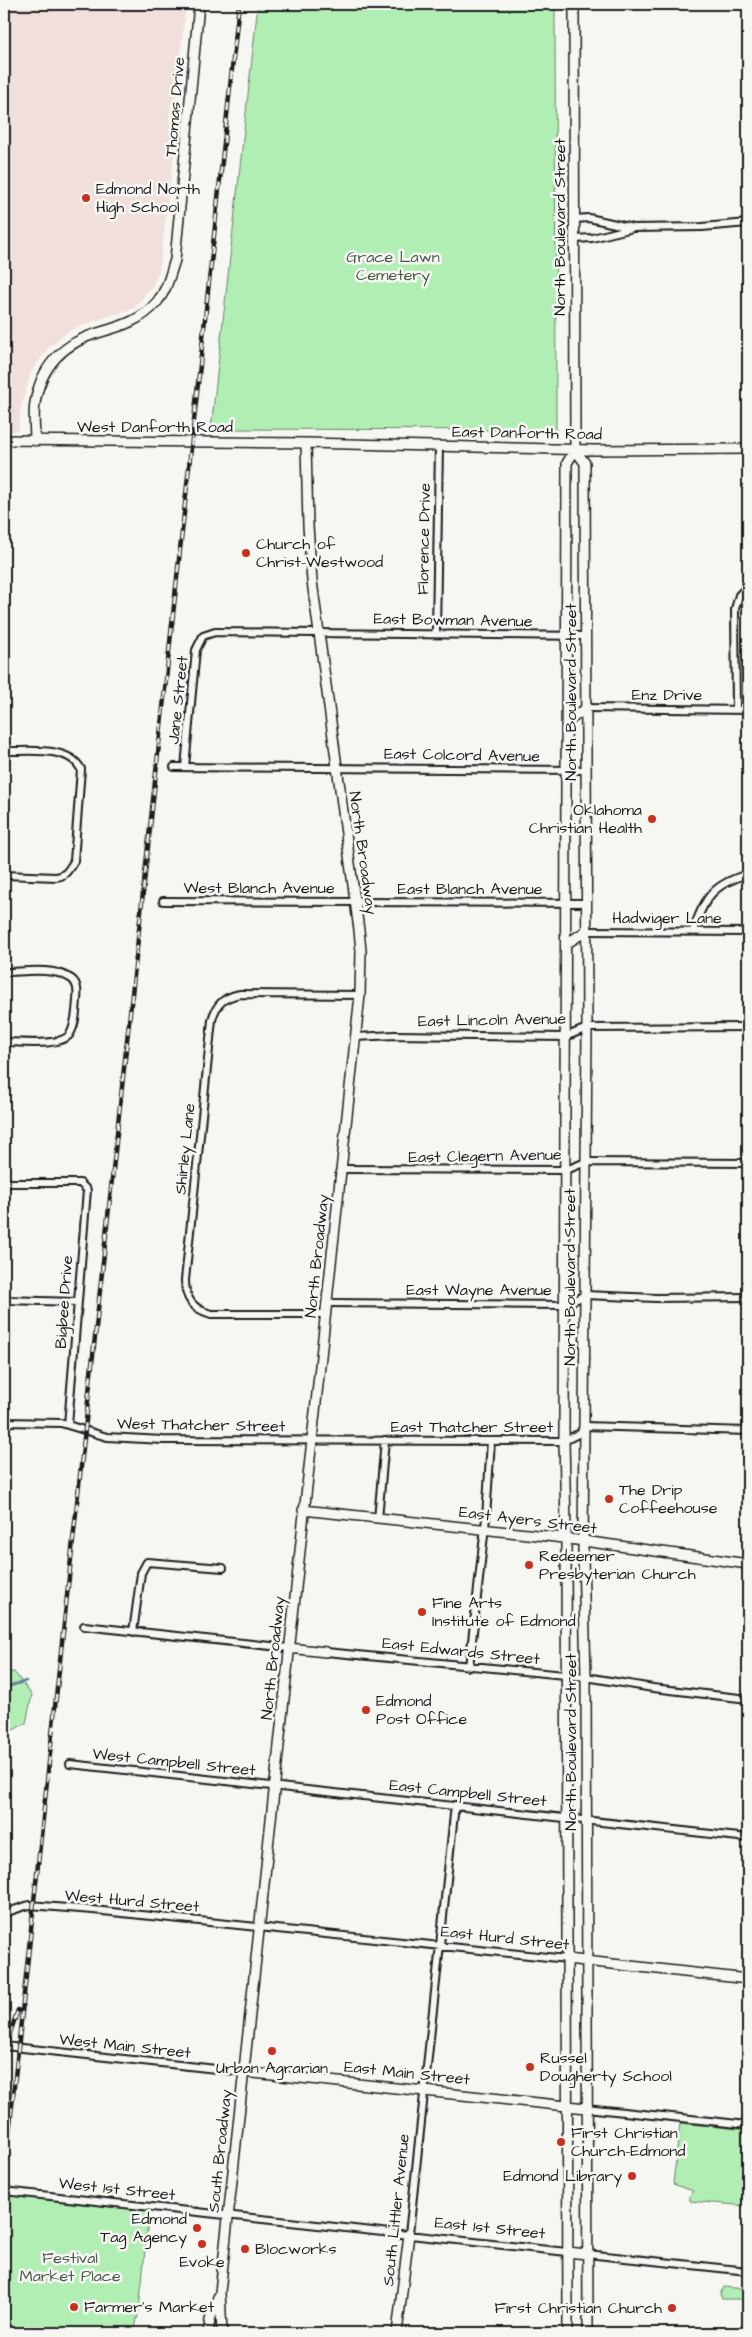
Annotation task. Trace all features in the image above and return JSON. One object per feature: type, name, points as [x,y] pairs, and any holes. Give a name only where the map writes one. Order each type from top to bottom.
[{"type":"main road","name":"Thomas Drive","points":[[35,441],[35,404],[43,378],[55,357],[78,340],[132,322],[158,301],[167,285],[175,260],[199,4]]},
{"type":"main road","name":"North Boulevard Street","points":[[568,2333],[566,1539],[564,1441],[566,636],[567,463],[575,450],[574,4]]},
{"type":"main road","name":"West Danforth Road","points":[[4,440],[306,443]]},
{"type":"main road","name":"East Danforth Road","points":[[306,443],[575,450],[748,449]]},
{"type":"main road","name":"North Broadway","points":[[244,2072],[310,1440],[326,1314],[360,995],[361,952],[312,581],[308,526],[306,443]]},
{"type":"main road","name":"North Boulevard Street","points":[[575,450],[585,463],[587,1028],[584,1541],[588,2333]]},
{"type":"main road","points":[[566,723],[586,708]]},
{"type":"main road","points":[[566,944],[586,931]]},
{"type":"main road","name":"East Ayers Street","points":[[303,1510],[584,1541],[748,1564]]},
{"type":"main road","name":"East Edwards Street","points":[[289,1648],[326,1652]]},
{"type":"main road","name":"East Hurd Street","points":[[567,1959],[748,1979]]},
{"type":"main road","name":"East Main Street","points":[[244,2072],[586,2108]]},
{"type":"main road","name":"South Broadway","points":[[222,2333],[220,2292],[244,2072]]},
{"type":"main road","name":"South Littler Avenue","points":[[398,2333],[409,2234]]},
{"type":"main road","name":"East 1st Street","points":[[567,2252],[587,2254]]},
{"type":"main road","name":"South Broadway","points":[[208,2333],[210,2320],[220,2292]]},
{"type":"street","points":[[575,218],[590,218],[633,228]]},
{"type":"street","points":[[575,239],[592,238],[633,228],[702,227],[748,223]]},
{"type":"street","name":"Florence Drive","points":[[436,634],[439,446]]},
{"type":"street","points":[[736,710],[735,610],[739,595],[748,587]]},
{"type":"street","name":"East Bowman Avenue","points":[[203,636],[215,632],[586,636]]},
{"type":"street","name":"Jane Street","points":[[185,768],[196,650],[203,636]]},
{"type":"street","name":"Enz Drive","points":[[586,708],[748,710]]},
{"type":"street","points":[[4,751],[51,752],[68,756],[77,762],[81,769],[74,861],[63,876],[42,878],[4,875]]},
{"type":"street","name":"East Colcord Avenue","points":[[174,768],[586,770]]},
{"type":"street","points":[[693,932],[707,898],[725,883],[748,874]]},
{"type":"street","name":"West Blanch Avenue","points":[[163,901],[355,902]]},
{"type":"street","name":"East Blanch Avenue","points":[[355,902],[586,903]]},
{"type":"street","name":"Hadwiger Lane","points":[[586,931],[748,932]]},
{"type":"street","points":[[4,972],[59,973],[71,978],[76,984],[77,996],[74,1024],[70,1035],[62,1040],[49,1043],[4,1042]]},
{"type":"street","name":"Shirley Lane","points":[[326,1314],[211,1314],[194,1307],[186,1295],[187,1261],[212,1020],[218,1005],[225,999],[240,994],[360,995]]},
{"type":"street","name":"East Lincoln Avenue","points":[[356,1037],[395,1035],[565,1037],[587,1028],[748,1027]]},
{"type":"street","name":"East Clegern Avenue","points":[[341,1169],[566,1170],[586,1162],[748,1163]]},
{"type":"street","name":"Bigbee Drive","points":[[4,1183],[80,1183],[87,1190],[68,1425]]},
{"type":"street","name":"East Wayne Avenue","points":[[327,1303],[565,1305],[585,1295],[656,1298],[748,1297]]},
{"type":"street","points":[[4,1300],[77,1302]]},
{"type":"street","name":"West Thatcher Street","points":[[4,1422],[50,1422],[68,1425],[107,1437],[124,1439],[310,1440]]},
{"type":"street","points":[[584,1426],[748,1431]]},
{"type":"street","name":"East Thatcher Street","points":[[310,1440],[564,1441],[580,1433],[584,1426]]},
{"type":"street","points":[[378,1518],[385,1440]]},
{"type":"street","points":[[469,1667],[485,1530],[491,1441]]},
{"type":"street","points":[[133,1632],[141,1573],[147,1562],[223,1568]]},
{"type":"street","points":[[84,1626],[289,1648]]},
{"type":"street","name":"East Edwards Street","points":[[326,1652],[586,1677],[748,1699]]},
{"type":"street","name":"West Campbell Street","points":[[70,1764],[274,1787]]},
{"type":"street","name":"East Campbell Street","points":[[274,1787],[586,1819],[748,1838]]},
{"type":"street","name":"South Littler Avenue","points":[[409,2234],[455,1805]]},
{"type":"street","name":"West Hurd Street","points":[[4,1913],[29,1905],[260,1928]]},
{"type":"street","name":"East Hurd Street","points":[[260,1928],[567,1959]]},
{"type":"street","name":"West Main Street","points":[[4,2046],[244,2072]]},
{"type":"street","points":[[586,2108],[748,2125]]},
{"type":"street","name":"West 1st Street","points":[[4,2191],[228,2215]]},
{"type":"street","name":"East 1st Street","points":[[228,2215],[567,2252]]},
{"type":"street","name":"East 1st Street","points":[[587,2254],[748,2271]]},
{"type":"shaded area","name":"Edmond North High School","points":[[4,4],[186,4],[176,96],[171,102],[169,121],[176,136],[159,271],[153,285],[134,308],[80,326],[69,331],[50,346],[31,372],[21,407],[18,431],[4,431]]},
{"type":"green space","name":"Grace Lawn Cemetery","points":[[258,4],[555,4],[556,430],[211,429]]},
{"type":"green space","points":[[4,1672],[14,1672],[32,1695],[26,1723],[6,1734],[4,1733]]},
{"type":"green space","points":[[680,2123],[748,2130],[748,2206],[690,2201],[690,2195],[693,2191],[673,2184]]},
{"type":"green space","name":"Festival Market Place","points":[[10,2196],[149,2211],[139,2310],[134,2333],[98,2331],[4,2333],[4,2256]]},
{"type":"green space","points":[[724,2287],[746,2289],[748,2299],[722,2299],[720,2294]]},
{"type":"waterway","points":[[4,1688],[26,1681]]},
{"type":"railway","points":[[4,2179],[239,4]]},
{"type":"railway","points":[[4,2050],[18,2010]]},
{"type":"place","name":"Edmond North High School","points":[[86,198]]},
{"type":"place","name":"Church of Christ-Westwood","points":[[246,553]]},
{"type":"place","name":"Oklahoma Christian Health","points":[[652,819]]},
{"type":"place","name":"The Drip Coffeehouse","points":[[609,1499]]},
{"type":"place","name":"Redeemer Presbyterian Church","points":[[529,1565]]},
{"type":"place","name":"Fine Arts Institute of Edmond","points":[[422,1612]]},
{"type":"place","name":"Edmond Post Office","points":[[366,1710]]},
{"type":"place","name":"Urban Agrarian","points":[[272,2051]]},
{"type":"place","name":"Russel Dougherty School","points":[[530,2067]]},
{"type":"place","name":"First Christian Church-Edmond","points":[[561,2142]]},
{"type":"place","name":"Edmond Library","points":[[632,2176]]},
{"type":"place","name":"Edmond Tag Agency","points":[[197,2228]]},
{"type":"place","name":"Evoke","points":[[202,2244]]},
{"type":"place","name":"Blocworks","points":[[245,2249]]},
{"type":"place","name":"Farmer's Market","points":[[74,2307]]},
{"type":"place","name":"First Christian Church","points":[[672,2308]]}]
